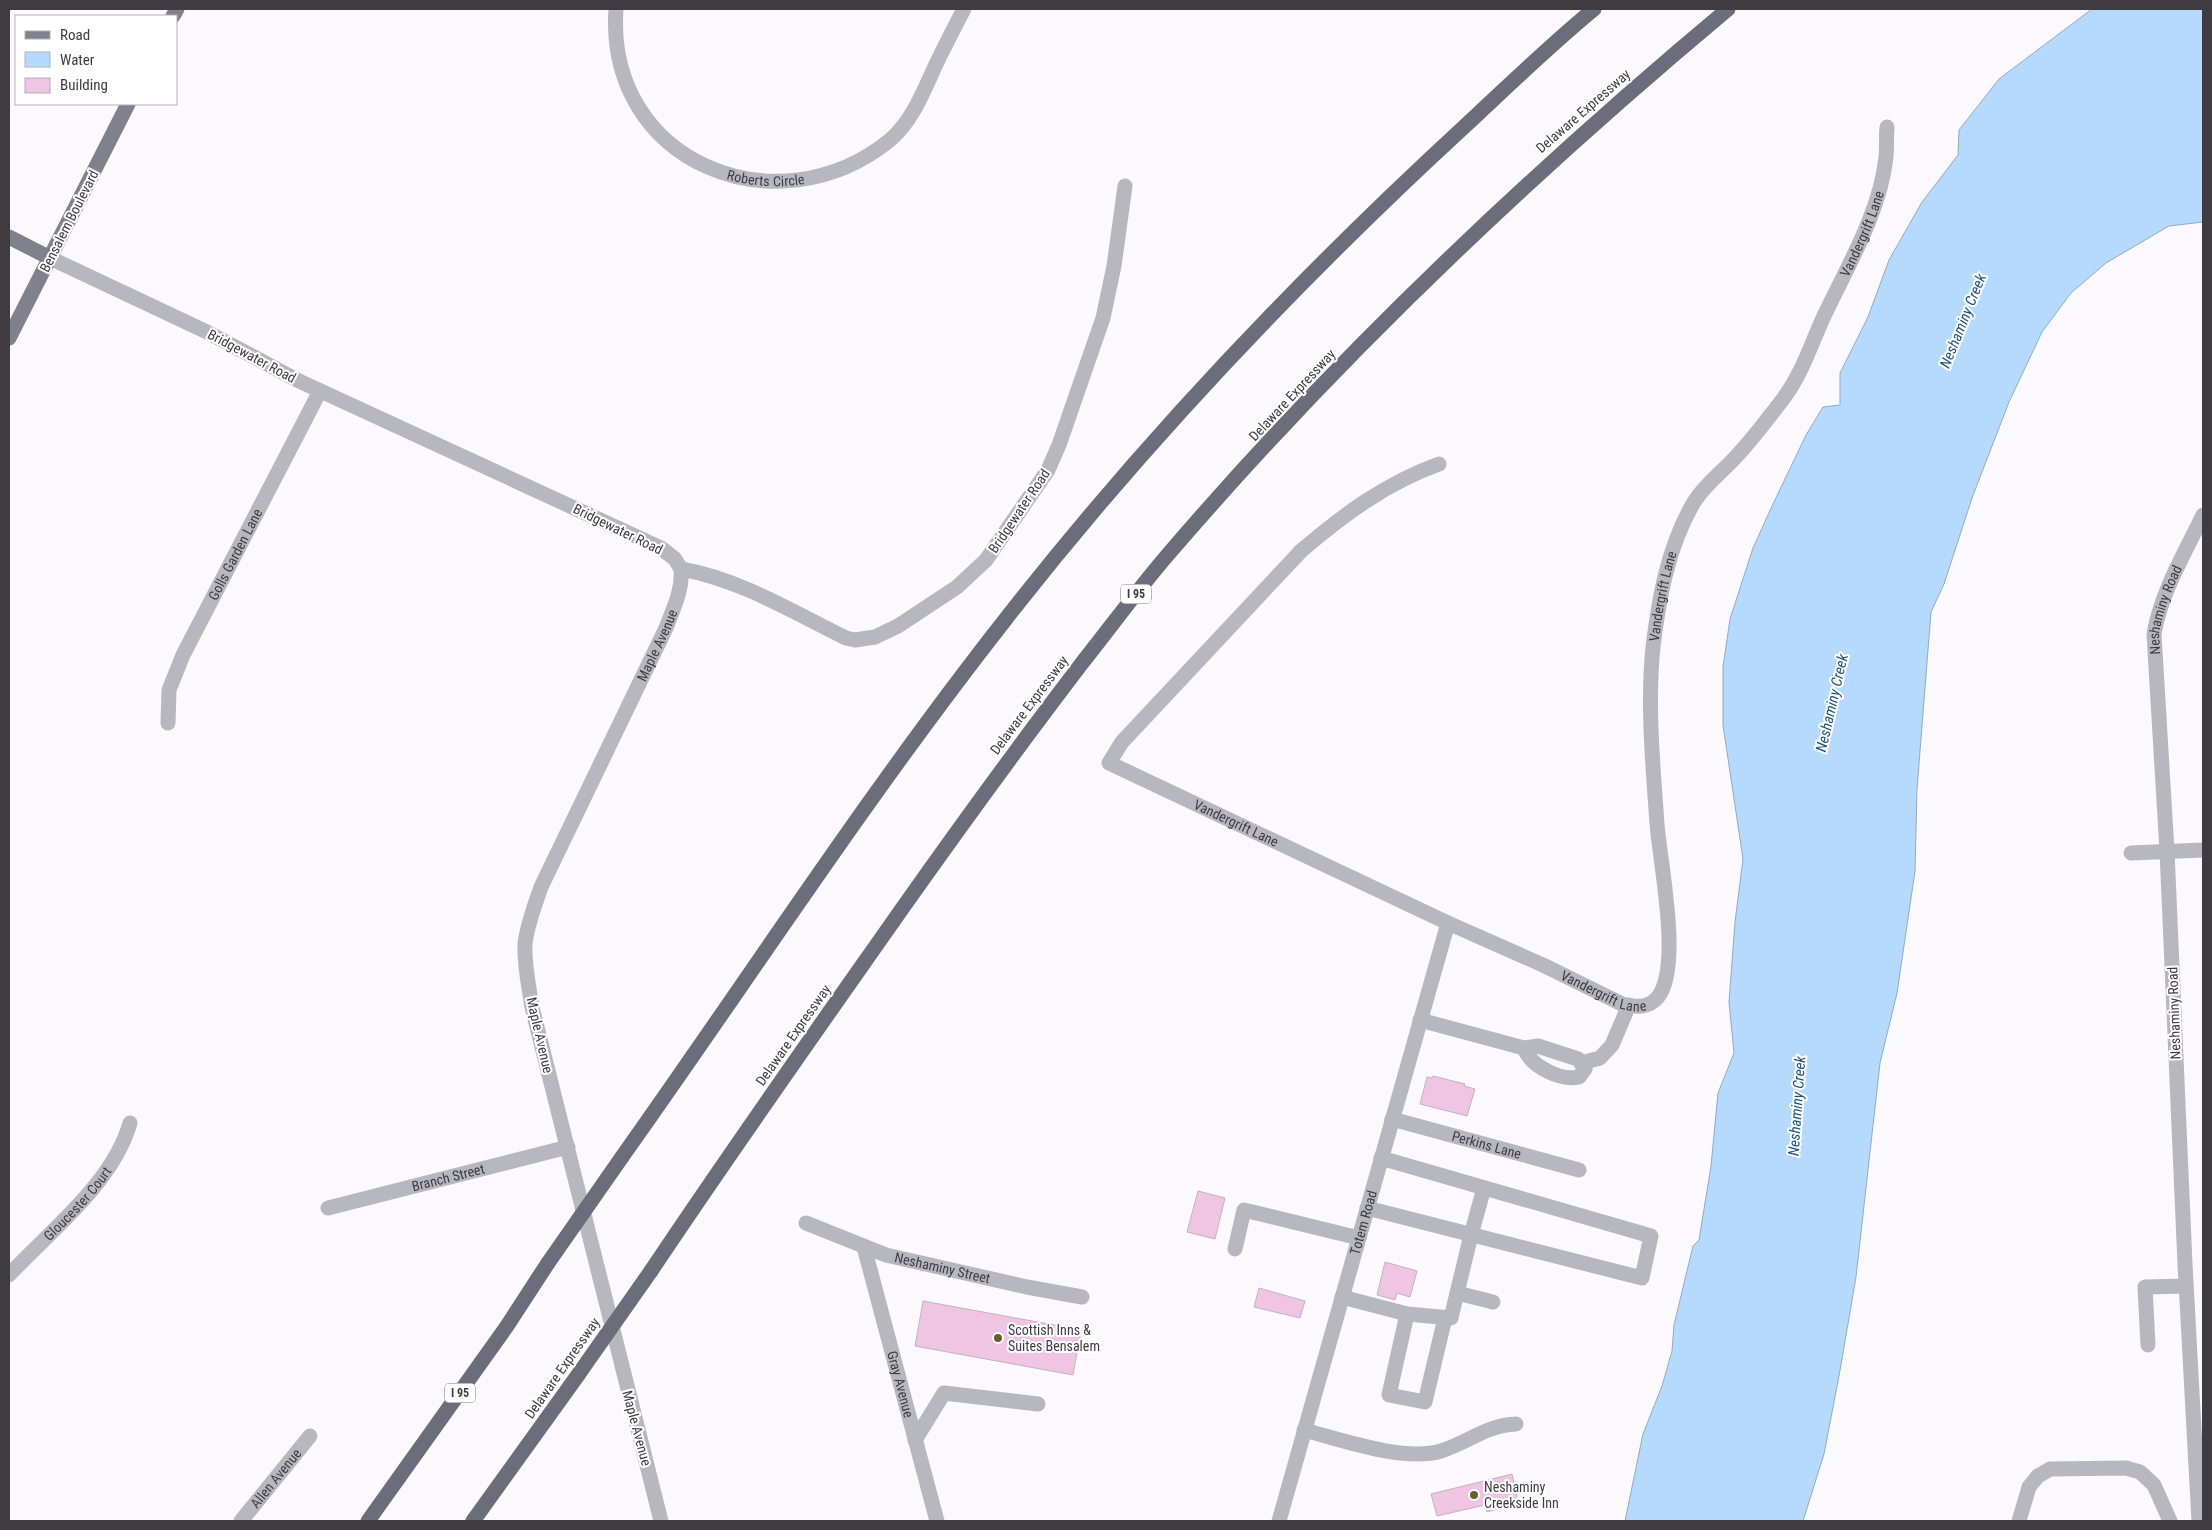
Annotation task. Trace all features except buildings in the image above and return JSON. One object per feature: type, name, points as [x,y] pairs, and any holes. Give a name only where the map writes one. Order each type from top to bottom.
[{"type":"highway","name":"I 95","points":[[368,1521],[496,1342],[548,1263],[820,873],[958,680],[1078,531],[1186,406],[1320,265],[1423,164],[1568,30],[1594,9]]},
{"type":"highway","name":"Delaware Expressway","points":[[473,1521],[651,1271],[737,1143],[968,814],[1031,729],[1164,558],[1281,428],[1376,329],[1460,247],[1556,157],[1728,9]]},
{"type":"main road","name":"Bensalem Boulevard","points":[[9,338],[127,105]]},
{"type":"main road","name":"Bridgewater Road","points":[[9,237],[50,258]]},
{"type":"street","name":"Roberts Circle","points":[[616,9],[618,48],[622,70],[629,89],[655,131],[672,146],[694,160],[719,171],[745,178],[777,182],[795,181],[824,175],[853,164],[892,138],[903,125],[923,93],[964,9]]},
{"type":"street","name":"Vandergrift Lane","points":[[1439,464],[1411,474],[1387,486],[1333,524],[1301,551],[1122,742],[1110,763],[1448,923],[1629,1005],[1644,1006],[1658,998],[1662,989],[1669,948],[1668,919],[1657,825],[1652,717],[1653,654],[1658,606],[1663,583],[1682,526],[1693,504],[1704,487],[1729,464],[1784,397],[1804,363],[1868,222],[1880,186],[1886,156],[1887,127]]},
{"type":"street","name":"Bridgewater Road","points":[[50,258],[206,332],[320,391],[661,548],[675,559],[681,569],[705,573],[737,585],[846,638],[855,640],[875,636],[898,626],[957,588],[986,560],[1048,470],[1059,445],[1102,318],[1114,266],[1125,186]]},
{"type":"street","name":"Golls Garden Lane","points":[[168,723],[169,690],[182,655],[320,391]]},
{"type":"street","name":"Neshaminy Road","points":[[2199,1521],[2200,1465],[2198,1414],[2186,1286],[2167,851],[2154,634],[2156,619],[2165,596],[2203,514]]},
{"type":"street","name":"Maple Avenue","points":[[661,1521],[532,1008],[525,944],[542,887],[666,628],[679,596],[682,578],[681,569]]},
{"type":"street","points":[[2131,853],[2203,850]]},
{"type":"street","name":"Totem Road","points":[[1279,1521],[1448,923]]},
{"type":"street","points":[[1581,1063],[1600,1058],[1612,1045],[1629,1005]]},
{"type":"street","points":[[1420,1020],[1524,1048],[1538,1046],[1578,1059],[1585,1069],[1579,1077],[1570,1079],[1533,1063],[1524,1048]]},
{"type":"street","name":"Perkins Lane","points":[[1392,1119],[1579,1170]]},
{"type":"street","name":"Gloucester Court","points":[[9,1275],[104,1177],[124,1144],[130,1123]]},
{"type":"street","name":"Branch Street","points":[[328,1208],[568,1147]]},
{"type":"street","points":[[1367,1208],[1642,1278],[1651,1236],[1381,1158]]},
{"type":"street","points":[[1342,1297],[1407,1314],[1451,1318],[1484,1188]]},
{"type":"street","points":[[1235,1249],[1244,1210],[1359,1238]]},
{"type":"street","name":"Neshaminy Street","points":[[806,1223],[864,1248],[886,1254],[1082,1297]]},
{"type":"street","name":"Gray Avenue","points":[[864,1248],[937,1521]]},
{"type":"street","points":[[2148,1345],[2145,1287],[2186,1286]]},
{"type":"street","points":[[1457,1293],[1493,1302]]},
{"type":"street","points":[[1407,1314],[1389,1395],[1425,1402],[1445,1318]]},
{"type":"street","points":[[915,1440],[944,1393],[1038,1404]]},
{"type":"street","points":[[1304,1430],[1388,1450],[1416,1454],[1441,1451],[1487,1429],[1503,1424],[1516,1424]]},
{"type":"street","name":"Allen Avenue","points":[[241,1521],[310,1436]]},
{"type":"street","points":[[2019,1521],[2029,1487],[2038,1476],[2050,1469],[2126,1468],[2140,1472],[2154,1485],[2170,1521]]},
{"type":"water","name":"Neshaminy Creek","points":[[2092,9],[2203,9],[2203,222],[2169,226],[2106,263],[2071,293],[2042,332],[2009,402],[1972,498],[1944,584],[1931,612],[1917,789],[1915,871],[1897,993],[1880,1063],[1856,1277],[1824,1454],[1803,1521],[1625,1521],[1643,1434],[1662,1386],[1672,1351],[1674,1325],[1693,1246],[1699,1240],[1711,1166],[1718,1093],[1734,1053],[1729,1002],[1735,922],[1743,859],[1723,725],[1723,667],[1730,619],[1753,548],[1773,504],[1806,435],[1823,407],[1840,405],[1840,373],[1868,317],[1889,260],[1922,202],[1958,155],[1959,130],[1999,79]]},
{"type":"place","name":"Scottish Inns & Suites Bensalem","points":[[998,1338]]},
{"type":"place","name":"Neshaminy Creekside Inn","points":[[1474,1495]]}]
